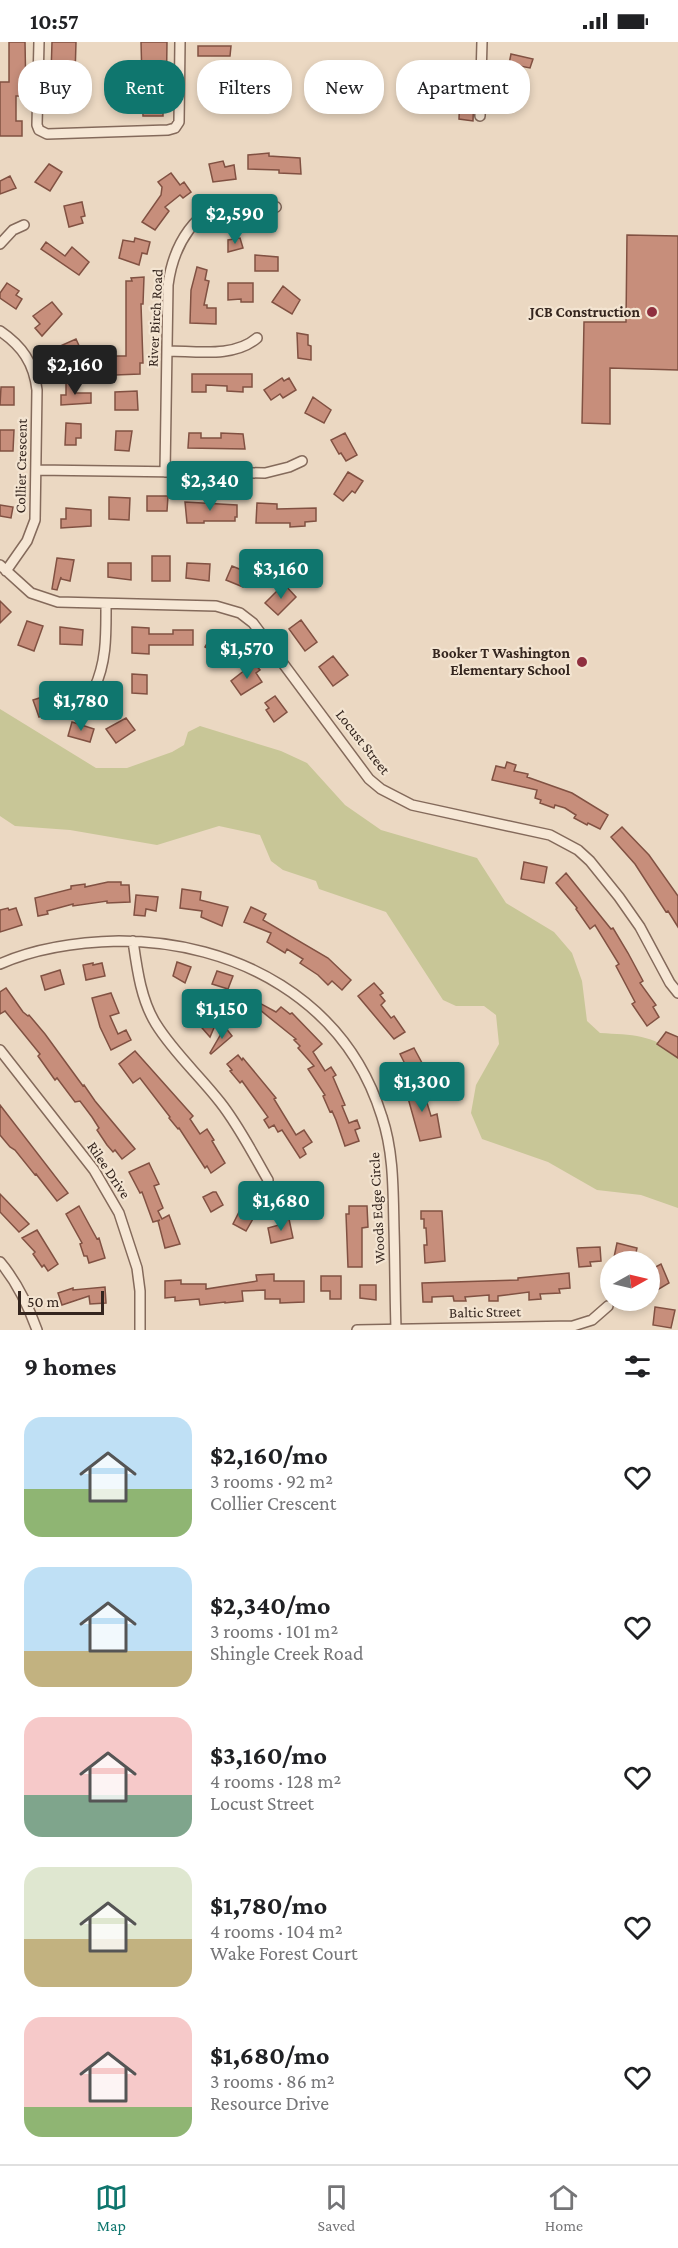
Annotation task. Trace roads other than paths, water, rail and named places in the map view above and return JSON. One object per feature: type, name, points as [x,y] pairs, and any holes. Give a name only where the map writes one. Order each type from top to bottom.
[{"type":"street","points":[[39,42],[37,125],[39,130],[46,134],[175,128],[179,122],[180,42]]},
{"type":"street","points":[[480,116],[482,42]]},
{"type":"street","name":"River Birch Road","points":[[165,472],[170,271],[180,243],[202,216],[227,204],[257,204],[276,207]]},
{"type":"street","points":[[0,244],[13,230],[24,225]]},
{"type":"street","name":"Collier Crescent","points":[[0,331],[22,350],[33,369],[37,390],[35,520],[32,532],[3,568]]},
{"type":"street","points":[[167,351],[232,350],[251,343],[257,338]]},
{"type":"street","points":[[36,470],[265,473],[289,467],[302,460]]},
{"type":"street","name":"Locust Street","points":[[3,568],[22,586],[44,599],[69,603],[216,606],[230,609],[249,619],[369,779],[381,789],[412,805],[550,835],[578,850],[590,861],[619,897],[640,927],[670,983],[678,993]]},
{"type":"street","points":[[94,689],[100,677],[106,651],[106,604]]},
{"type":"street","points":[[133,941],[142,989],[157,1025],[178,1054],[220,1102],[243,1135],[268,1180]]},
{"type":"street","name":"Woods Edge Circle","points":[[0,964],[33,952],[63,945],[133,941],[161,944],[203,951],[246,965],[274,980],[314,1010],[350,1052],[373,1093],[382,1117],[393,1178],[396,1329]]},
{"type":"street","name":"Rilee Drive","points":[[0,1050],[94,1170],[119,1213],[137,1268],[140,1291],[140,1330]]},
{"type":"street","points":[[0,1262],[26,1301],[37,1330]]},
{"type":"street","name":"Baltic Street","points":[[357,1330],[573,1326],[592,1320],[602,1311]]},
{"type":"place","name":"JCB Construction","points":[[652,312]]},
{"type":"place","name":"Booker T Washington Elementary School","points":[[582,662]]}]
